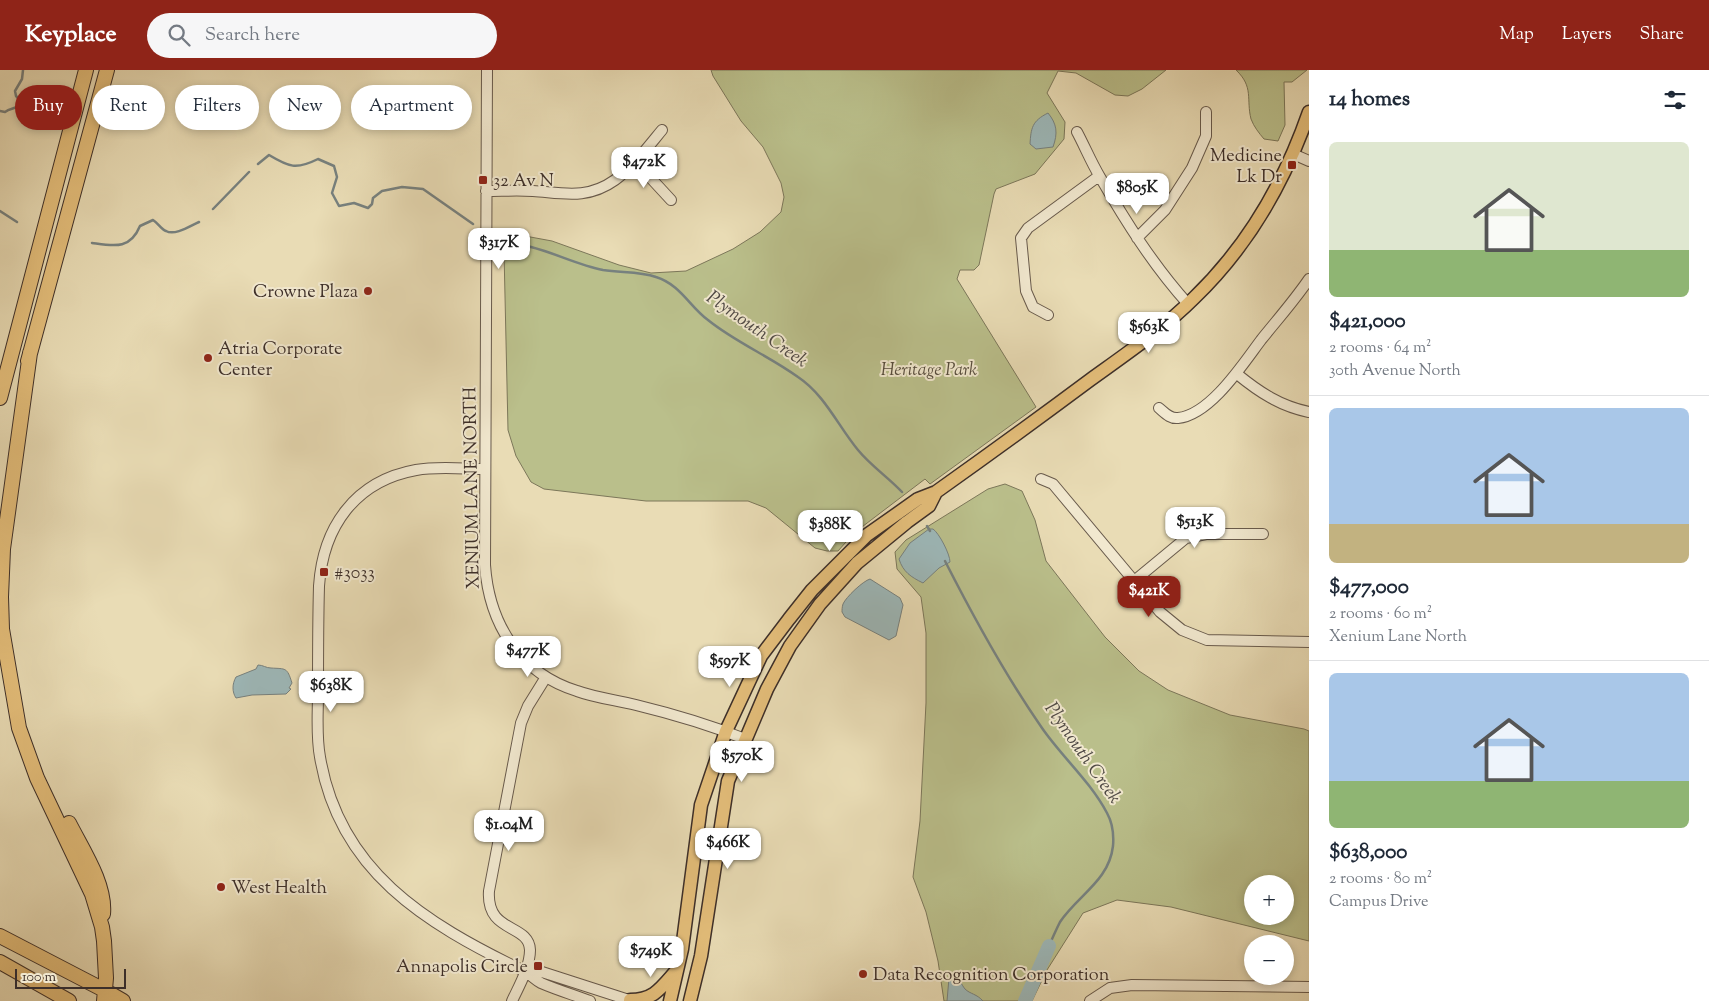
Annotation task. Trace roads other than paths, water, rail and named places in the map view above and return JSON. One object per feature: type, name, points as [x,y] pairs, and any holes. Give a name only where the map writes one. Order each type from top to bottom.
[{"type":"highway","points":[[0,398],[86,70]]},
{"type":"highway","points":[[0,505],[11,438],[30,353],[107,70]]},
{"type":"highway","points":[[30,353],[3,549],[2,629],[12,697],[19,728],[37,778],[92,894],[102,927],[106,978],[104,995]]},
{"type":"highway","points":[[0,936],[104,995],[123,1001]]},
{"type":"highway","points":[[0,962],[69,1001]]},
{"type":"main road","points":[[670,1001],[683,940],[701,805],[726,732],[761,656],[812,590],[867,535],[918,499],[936,492],[1149,337],[1188,304],[1246,238],[1266,206],[1293,154],[1309,112]]},
{"type":"main road","points":[[690,1001],[701,956],[728,781],[767,689],[790,646],[820,604],[857,563],[929,506],[936,492]]},
{"type":"main road","points":[[631,1001],[642,1000],[651,996],[678,969]]},
{"type":"street","name":"XENIUM LANE NORTH","points":[[487,70],[485,564],[491,605],[509,641],[522,656],[546,677],[575,691],[671,714],[745,739]]},
{"type":"street","points":[[1137,238],[1165,210],[1192,168],[1206,136],[1206,112]]},
{"type":"street","points":[[486,191],[532,191],[570,195],[586,193],[601,188],[615,180],[635,161],[662,130]]},
{"type":"street","points":[[1076,132],[1099,176],[1137,238],[1153,262],[1188,304]]},
{"type":"street","points":[[1293,154],[1309,161]]},
{"type":"street","points":[[635,161],[671,200]]},
{"type":"street","points":[[1048,315],[1033,307],[1026,290],[1021,238],[1028,228],[1099,176]]},
{"type":"street","points":[[1158,408],[1172,418],[1188,416],[1196,412],[1215,396],[1237,374],[1309,280]]},
{"type":"street","points":[[1237,374],[1252,387],[1282,405],[1309,412]]},
{"type":"street","points":[[485,469],[417,469],[399,474],[382,481],[352,502],[331,532],[322,556],[319,586],[319,754],[324,778],[341,825],[354,846],[386,884],[417,910],[450,933],[486,953],[525,971],[539,982],[590,1001]]},
{"type":"street","points":[[1040,479],[1053,484],[1170,622],[1194,636],[1207,640],[1221,642],[1309,642]]},
{"type":"street","points":[[1134,581],[1186,538],[1206,534],[1263,534]]},
{"type":"street","points":[[512,1001],[525,971],[530,948],[522,934],[496,919],[490,906],[489,891],[521,723],[528,706],[546,677]]},
{"type":"street","points":[[525,971],[542,972],[631,1001]]},
{"type":"street","points":[[1090,1001],[1110,988],[1132,984],[1309,987]]},
{"type":"water","points":[[1048,113],[1056,129],[1053,147],[1036,149],[1030,144],[1033,125]]},
{"type":"water","points":[[929,529],[933,529],[941,539],[950,562],[939,568],[923,583],[908,574],[899,559],[910,543]]},
{"type":"water","points":[[870,579],[900,598],[903,605],[896,636],[889,640],[845,617],[842,612],[843,604],[847,597]]},
{"type":"water","points":[[258,665],[287,671],[292,683],[289,688],[291,689],[286,694],[252,695],[236,698],[233,688],[236,677],[256,669]]},
{"type":"water","points":[[954,975],[965,989],[983,1001],[947,1001],[949,978]]},
{"type":"waterway","name":"Plymouth Creek","points":[[0,111],[5,112],[20,105],[20,100],[16,96],[15,91],[22,79],[23,70]]},
{"type":"waterway","name":"Plymouth Creek","points":[[258,164],[269,155],[293,166],[304,165],[318,159],[334,166],[337,177],[332,193],[339,206],[354,203],[368,208],[372,204],[373,198],[382,191],[402,187],[423,189],[473,224]]},
{"type":"waterway","name":"Plymouth Creek","points":[[213,209],[249,172]]},
{"type":"waterway","name":"Plymouth Creek","points":[[0,211],[17,222]]},
{"type":"waterway","name":"Plymouth Creek","points":[[92,243],[107,245],[126,243],[136,234],[140,226],[153,220],[164,230],[170,232],[182,230],[199,222]]},
{"type":"waterway","name":"Plymouth Creek","points":[[498,238],[594,268],[650,275],[672,285],[718,328],[787,369],[808,384],[824,402],[863,456],[902,492]]},
{"type":"waterway","name":"Plymouth Creek","points":[[927,526],[930,531]]},
{"type":"waterway","name":"Plymouth Creek","points":[[945,561],[1015,688],[1050,739],[1100,801],[1111,824],[1113,846],[1106,869],[1092,887],[1067,912],[1060,922],[1049,946]]},
{"type":"waterway","name":"Plymouth Creek","points":[[1025,1001],[1049,946]]},
{"type":"place","name":"Medicine Lk Dr","points":[[1292,165]]},
{"type":"place","name":"32 Av N","points":[[483,180]]},
{"type":"place","name":"Crowne Plaza","points":[[368,291]]},
{"type":"place","name":"Atria Corporate Center","points":[[208,358]]},
{"type":"place","name":"#3033","points":[[324,572]]},
{"type":"place","name":"West Health","points":[[221,887]]},
{"type":"place","name":"Annapolis Circle","points":[[538,966]]},
{"type":"place","name":"Data Recognition Corporation","points":[[863,974]]},
{"type":"park label","name":"Heritage Park","points":[[929,369]]}]
